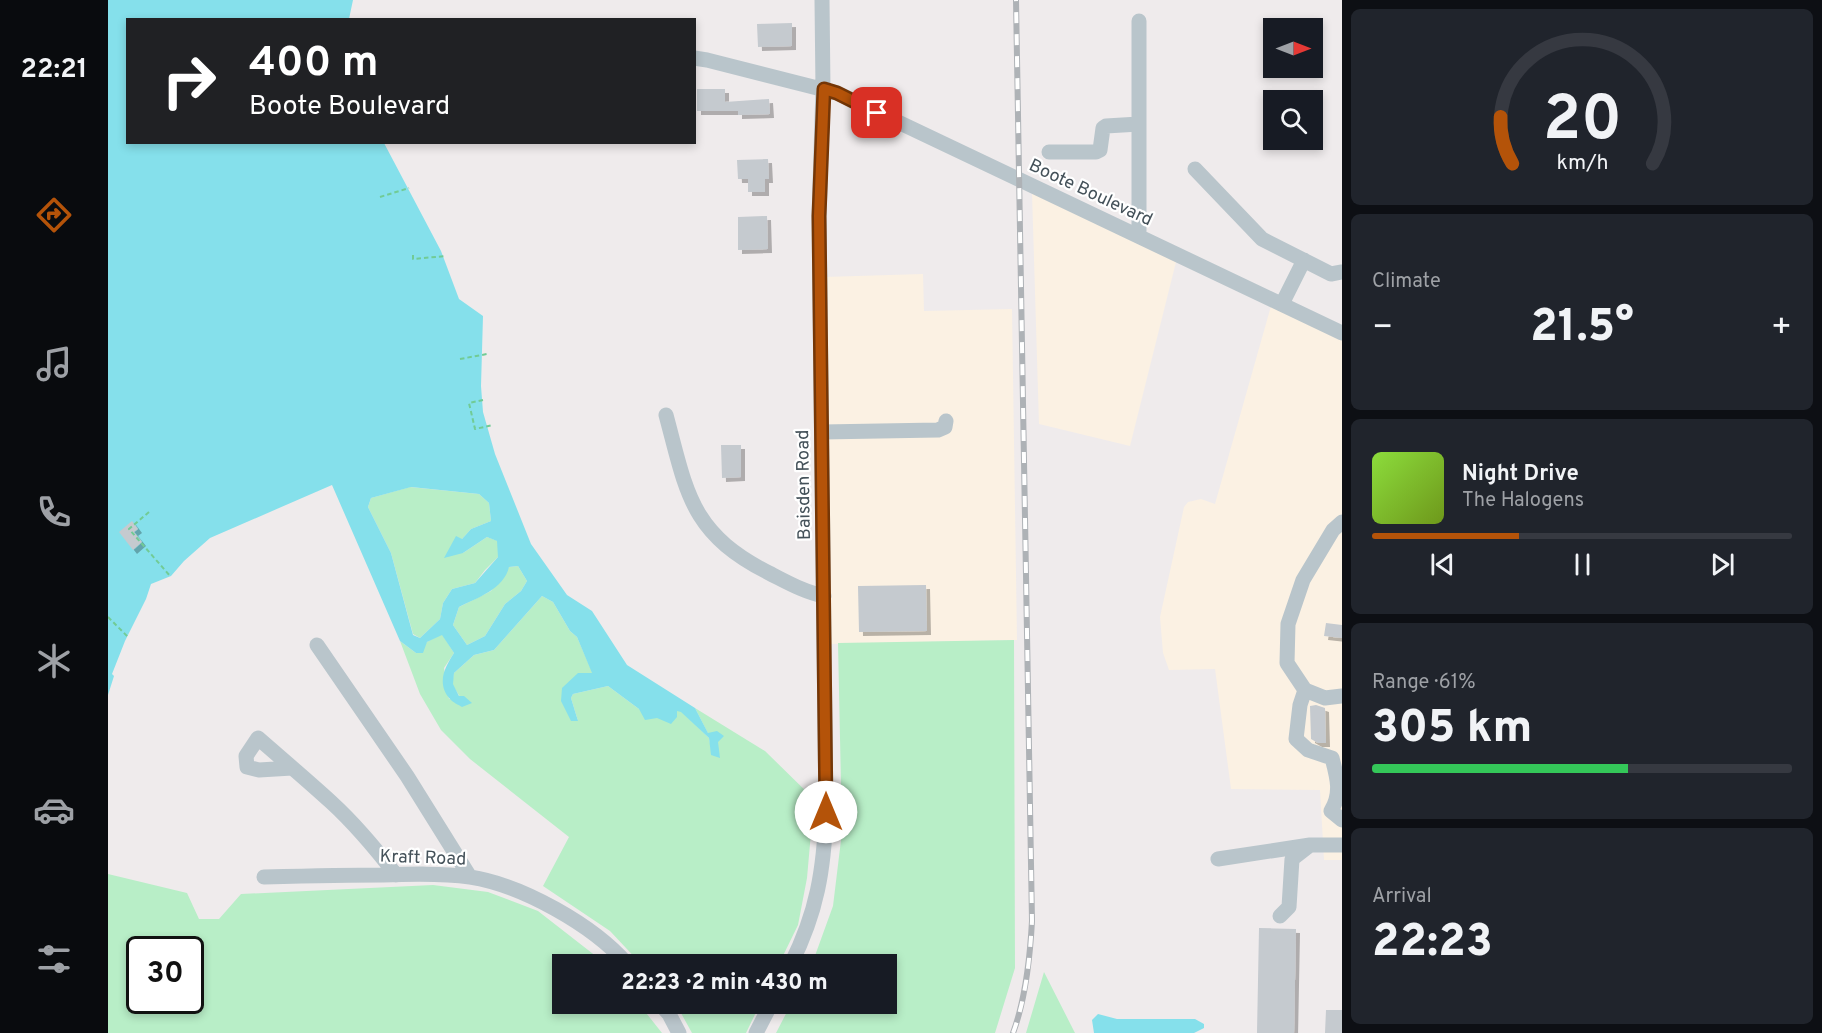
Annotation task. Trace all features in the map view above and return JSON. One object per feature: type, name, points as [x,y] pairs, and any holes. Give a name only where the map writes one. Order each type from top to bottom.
[{"type":"street","name":"Baisden Road","points":[[795,954],[811,918],[818,892],[825,839],[819,216],[824,89],[822,0]]},
{"type":"street","points":[[1139,21],[1139,236]]},
{"type":"street","name":"Boote Boulevard","points":[[696,58],[837,93],[1342,333]]},
{"type":"street","points":[[1050,152],[1096,152],[1100,150],[1103,128],[1106,126],[1139,124]]},
{"type":"street","points":[[1196,169],[1262,239],[1331,274],[1342,272]]},
{"type":"street","points":[[1282,304],[1304,260]]},
{"type":"street","points":[[666,415],[687,490],[702,520],[711,531],[727,547],[758,567],[810,593],[824,596]]},
{"type":"street","points":[[822,432],[938,430],[945,427],[946,421]]},
{"type":"street","points":[[1342,522],[1333,530],[1303,580],[1288,624],[1287,663],[1305,690],[1325,698],[1342,696]]},
{"type":"street","points":[[317,645],[407,776],[470,877]]},
{"type":"street","points":[[1305,690],[1300,705],[1296,739],[1308,750],[1332,758],[1339,791],[1338,802],[1331,811],[1342,820]]},
{"type":"street","points":[[292,768],[339,810],[370,842],[396,874]]},
{"type":"street","points":[[1280,916],[1289,907],[1292,859],[1310,845]]},
{"type":"street","points":[[1218,859],[1310,845],[1342,845]]},
{"type":"street","name":"Kraft Road","points":[[264,877],[396,874],[470,877],[501,886],[559,911],[592,932],[618,954]]},
{"type":"street","points":[[669,1014],[679,1033]]},
{"type":"street","points":[[756,1033],[766,1014]]},
{"type":"path","points":[[380,197],[409,188]]},
{"type":"path","points":[[414,255],[413,259],[446,256]]},
{"type":"path","points":[[460,359],[487,354]]},
{"type":"path","points":[[483,400],[469,403],[475,429],[493,424]]},
{"type":"path","points":[[149,512],[129,529],[171,577]]},
{"type":"path","points":[[108,617],[128,637]]},
{"type":"shaded area","points":[[1032,193],[1176,262],[1130,446],[1039,424]]},
{"type":"shaded area","points":[[923,274],[924,311],[1012,309],[1017,640],[829,644],[824,277]]},
{"type":"shaded area","points":[[1271,306],[1342,340],[1342,860],[1324,860],[1320,790],[1231,789],[1215,669],[1169,670],[1163,653],[1160,617],[1184,507],[1188,502],[1201,499],[1215,504]]},
{"type":"green space","points":[[410,487],[479,494],[489,503],[491,521],[471,529],[462,539],[463,553],[487,537],[498,541],[498,557],[475,583],[452,589],[443,603],[440,619],[420,638],[413,634],[391,553],[368,507],[371,498]]},
{"type":"green space","points":[[518,566],[527,581],[521,591],[505,604],[485,636],[467,645],[453,625],[459,607],[491,591],[509,567]]},
{"type":"green space","points":[[542,596],[553,602],[570,631],[577,637],[593,674],[563,688],[578,721],[571,698],[573,694],[608,686],[639,709],[681,711],[709,738],[711,749],[720,757],[695,708],[765,751],[814,799],[807,878],[798,925],[784,954],[632,954],[610,931],[543,886],[569,837],[470,759],[441,730],[420,694],[400,641],[416,653],[427,642],[442,634],[454,653],[444,668],[449,699],[460,697],[452,684],[454,673],[474,655],[494,650]]},
{"type":"green space","points":[[1014,640],[1015,968],[995,1033],[776,1033],[786,1014],[897,1014],[897,954],[816,954],[833,906],[842,832],[838,643]]},
{"type":"green space","points":[[108,874],[187,893],[199,919],[219,919],[241,894],[433,885],[488,892],[538,911],[593,954],[552,954],[552,1014],[647,1014],[662,1033],[108,1033]]},
{"type":"green space","points":[[1044,972],[1075,1033],[1026,1033]]},
{"type":"green space","points":[[682,1014],[755,1014],[746,1033],[692,1033]]},
{"type":"water","points":[[108,0],[353,0],[349,18],[126,18],[126,144],[385,144],[441,251],[459,299],[483,316],[481,386],[483,412],[495,454],[531,544],[567,595],[592,611],[627,665],[695,708],[708,733],[717,731],[724,736],[718,742],[720,758],[711,755],[709,738],[681,712],[677,711],[677,717],[671,724],[657,718],[645,720],[639,709],[608,686],[573,694],[571,698],[578,721],[571,721],[561,701],[562,688],[578,673],[592,673],[577,637],[570,631],[553,602],[542,596],[494,650],[474,655],[454,673],[453,684],[459,696],[464,696],[472,703],[462,707],[452,701],[443,687],[443,675],[454,653],[442,635],[427,642],[423,653],[416,653],[400,641],[332,485],[210,538],[171,576],[151,584],[125,641],[112,674],[114,676],[108,695]],"holes":[[[411,487],[479,494],[489,503],[491,521],[471,529],[462,539],[456,536],[444,558],[463,553],[487,537],[497,541],[498,557],[475,583],[452,589],[443,603],[440,619],[420,638],[413,635],[391,553],[368,507],[371,498]],[[518,566],[527,581],[521,591],[505,604],[485,636],[467,645],[453,625],[459,607],[496,587],[506,575],[509,567]]]},
{"type":"water","points":[[1098,1014],[1117,1019],[1195,1019],[1204,1024],[1204,1028],[1194,1033],[1094,1033],[1092,1020]]},
{"type":"building","points":[[792,23],[792,46],[758,47],[757,24]]},
{"type":"building","points":[[697,89],[725,89],[725,102],[769,99],[770,114],[738,115],[738,111],[697,111]]},
{"type":"building","points":[[768,159],[769,179],[765,179],[765,192],[748,192],[748,179],[738,179],[737,160]]},
{"type":"building","points":[[767,216],[768,249],[738,250],[738,217]]},
{"type":"building","points":[[721,445],[741,445],[741,477],[722,478]]},
{"type":"building","points":[[132,521],[138,529],[134,532],[142,542],[133,550],[119,532]]},
{"type":"building","points":[[926,585],[927,631],[859,632],[858,586]]},
{"type":"building","points":[[1326,623],[1342,625],[1342,638],[1324,636]]},
{"type":"building","points":[[1310,706],[1325,708],[1326,743],[1318,743],[1311,739]]},
{"type":"building","points":[[1259,928],[1296,929],[1294,1033],[1257,1033]]},
{"type":"building","points":[[1326,1010],[1342,1010],[1342,1033],[1325,1033]]},
{"type":"railway","points":[[1013,1033],[1027,978],[1032,921],[1016,0]]},
{"type":"route","points":[[826,812],[819,216],[824,89],[877,113]]}]
